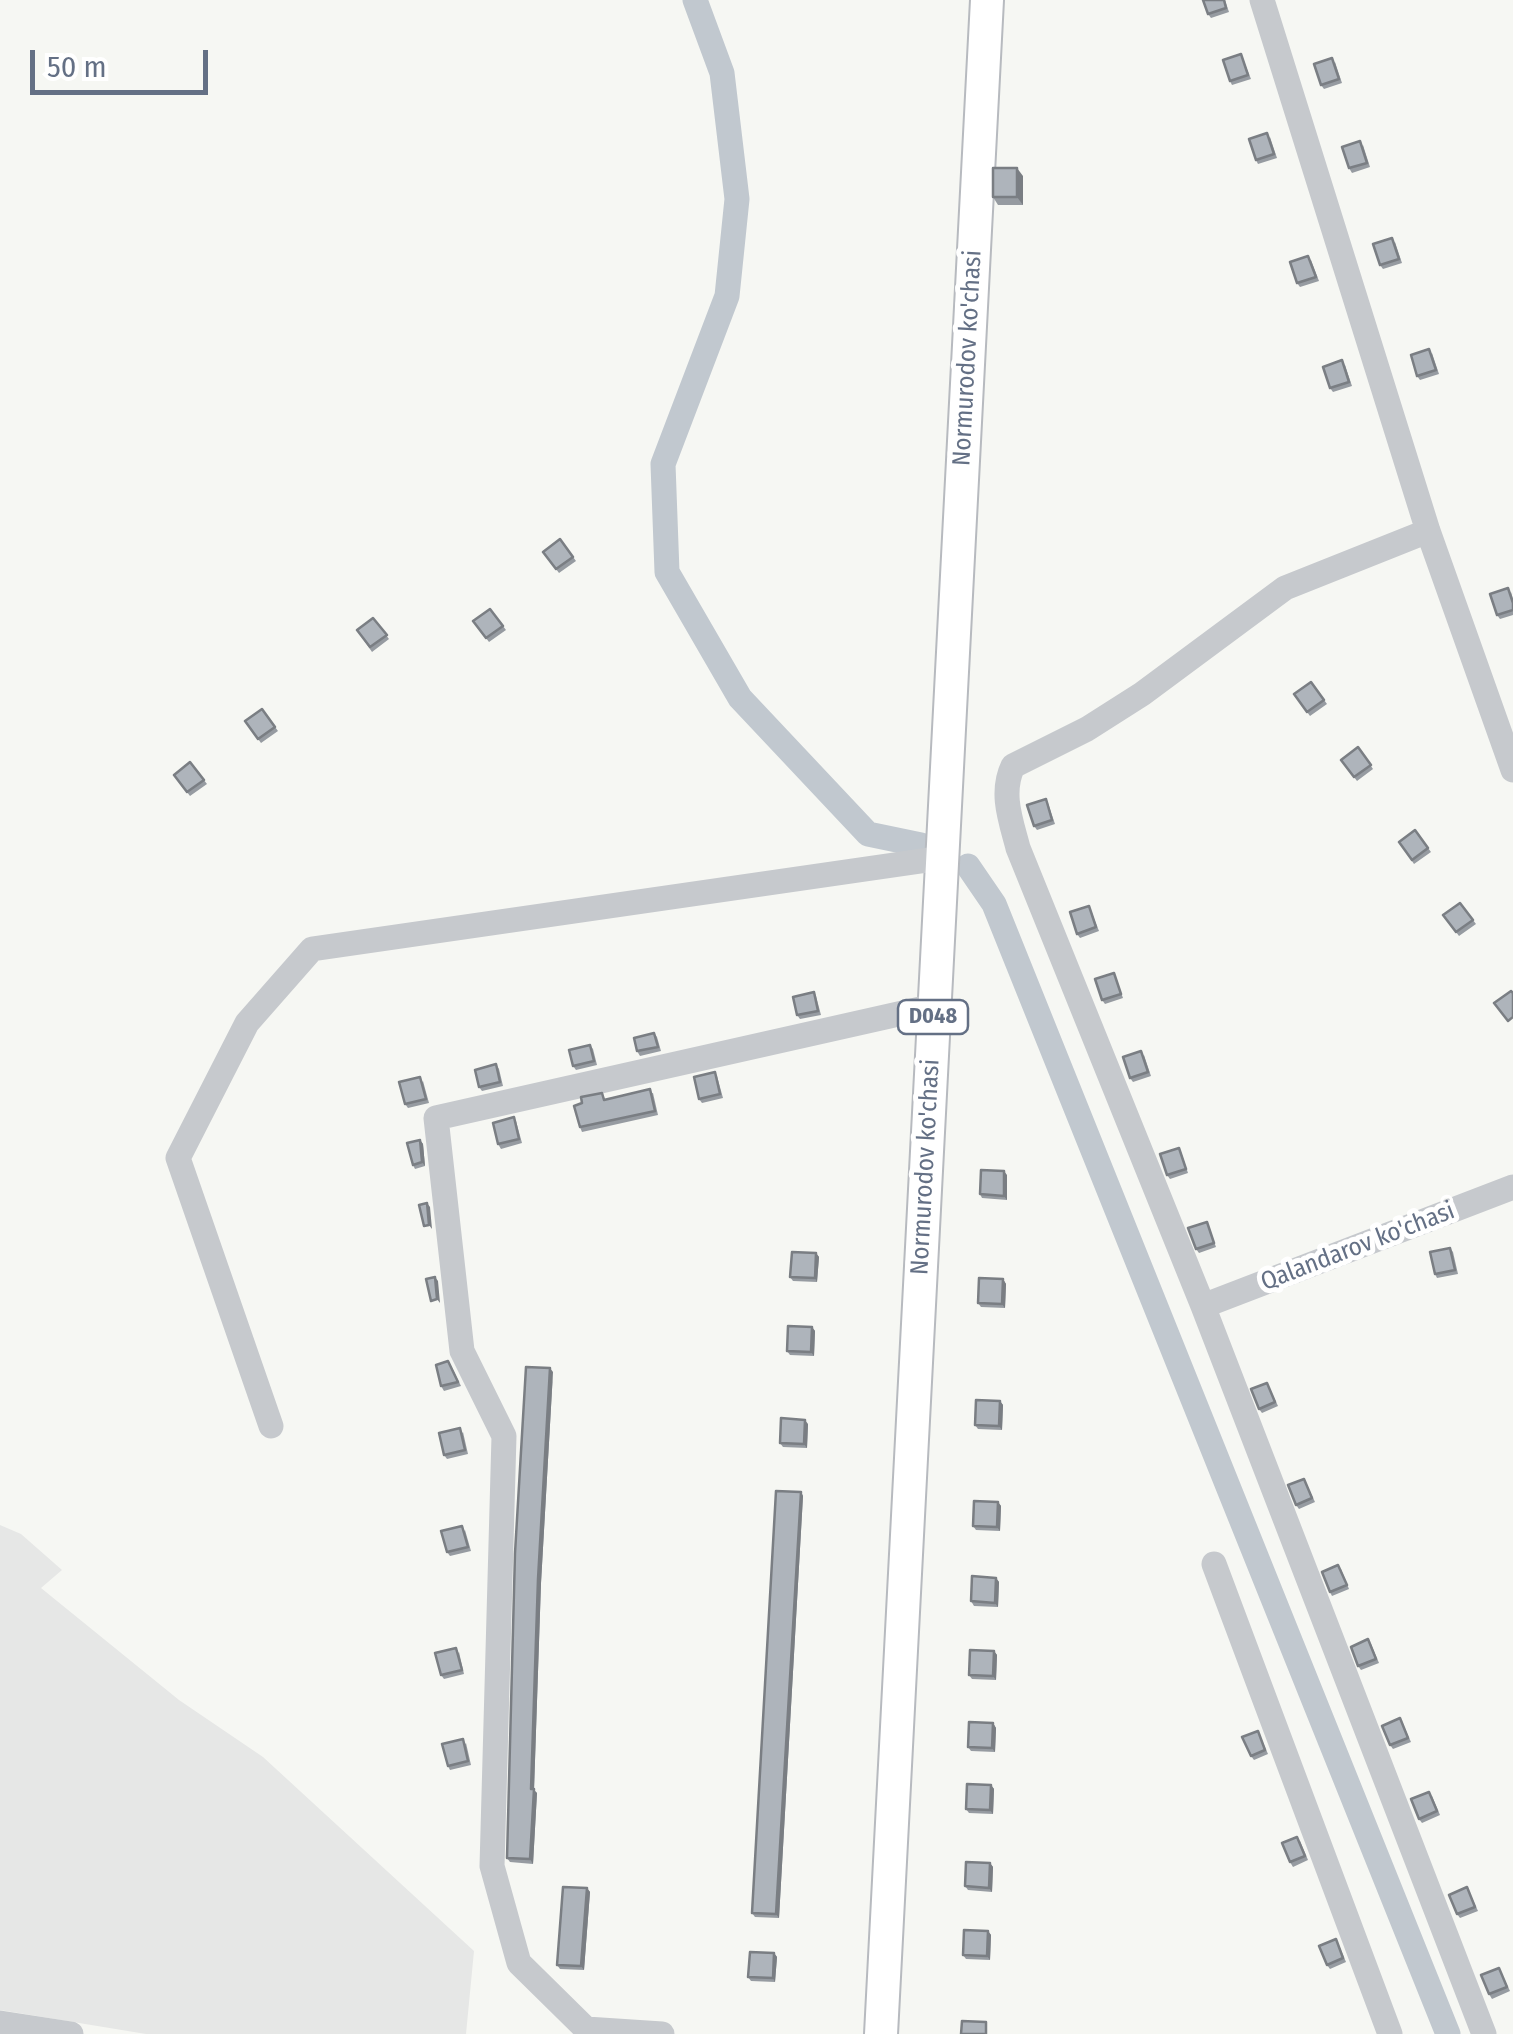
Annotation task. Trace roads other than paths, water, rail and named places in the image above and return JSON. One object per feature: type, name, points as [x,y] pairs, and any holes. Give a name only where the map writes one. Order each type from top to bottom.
[{"type":"main road","name":"Normurodov ko'chasi","points":[[881,2034],[987,0]]},
{"type":"street","points":[[1262,0],[1428,531],[1513,770]]},
{"type":"street","points":[[1428,531],[1286,588],[1142,694],[1087,729],[1013,766],[1008,775],[1006,804],[1018,848],[1203,1306],[1484,2034]]},
{"type":"street","points":[[271,1426],[178,1158],[247,1023],[312,949],[942,858]]},
{"type":"street","points":[[662,2034],[586,2030],[520,1964],[492,1866],[504,1436],[462,1351],[436,1118],[934,1006]]},
{"type":"street","name":"Qalandarov ko'chasi","points":[[1203,1306],[1513,1187]]},
{"type":"street","points":[[1214,1564],[1390,2034]]},
{"type":"street","points":[[0,2023],[71,2034]]},
{"type":"waterway","points":[[695,0],[722,73],[737,199],[727,296],[663,464],[667,572],[740,698],[868,834],[921,845]]},
{"type":"waterway","points":[[968,866],[994,904],[1448,2034]]}]
